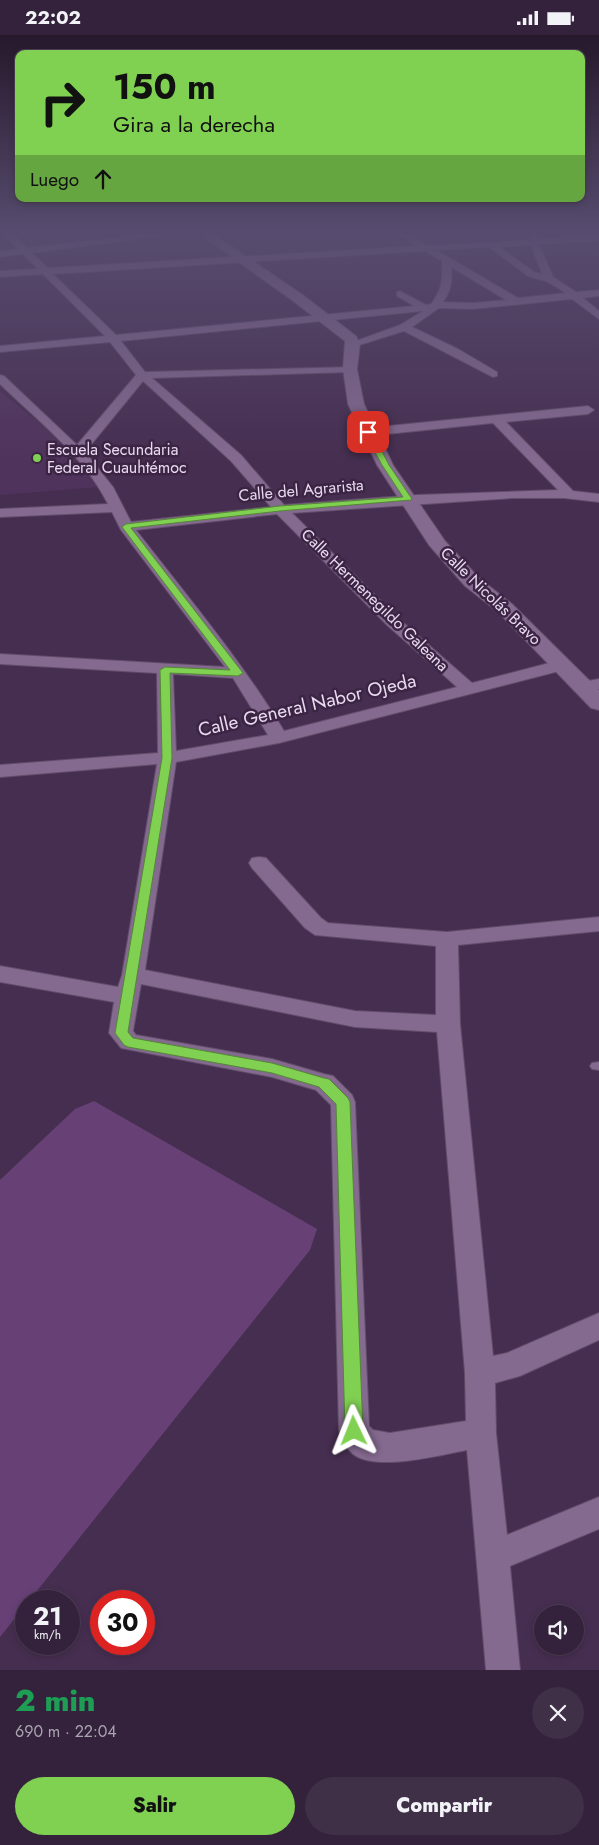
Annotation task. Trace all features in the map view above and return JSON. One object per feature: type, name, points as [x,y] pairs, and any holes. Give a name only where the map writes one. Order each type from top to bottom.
[{"type":"street","name":"Calle Hermenegildo Galeana","points":[[85,310],[113,338],[142,375],[236,458],[280,509],[393,622],[468,688]]},
{"type":"street","points":[[313,310],[347,335],[354,344],[404,327],[430,310]]},
{"type":"street","points":[[0,349],[401,310]]},
{"type":"street","points":[[404,327],[454,351],[493,374]]},
{"type":"street","name":"Calle Nicolás Bravo","points":[[354,344],[350,369],[356,404],[385,465],[438,545],[467,575],[506,608],[561,665],[591,686],[599,703]]},
{"type":"street","points":[[78,452],[142,375],[350,369]]},
{"type":"street","points":[[0,378],[78,452],[106,487],[126,527],[238,673],[279,738]]},
{"type":"street","points":[[368,432],[588,410]]},
{"type":"street","points":[[496,419],[567,492]]},
{"type":"street","name":"Calle del Agrarista","points":[[126,527],[280,509],[408,499],[567,492],[599,498]]},
{"type":"street","points":[[0,513],[116,508]]},
{"type":"street","points":[[0,659],[238,673]]},
{"type":"street","name":"Calle General Nabor Ojeda","points":[[0,771],[167,758],[279,738],[561,665]]},
{"type":"street","points":[[165,670],[167,758],[122,1033],[128,1042],[272,1068],[324,1083],[343,1102],[354,1431],[365,1444],[390,1448],[481,1433]]},
{"type":"street","points":[[259,863],[313,923],[322,930],[448,939],[599,924]]},
{"type":"street","points":[[448,939],[448,1024],[480,1373],[481,1433],[503,1670]]},
{"type":"street","points":[[0,974],[130,985],[355,1019],[448,1024]]},
{"type":"street","points":[[480,1373],[510,1366],[599,1326]]},
{"type":"street","points":[[492,1557],[599,1513]]},
{"type":"shaded area","name":"Escuela Secundaria Federal Cuauhtémoc","points":[[0,391],[48,430],[99,487],[0,495]]},
{"type":"shaded area","points":[[94,1101],[317,1229],[310,1250],[38,1590],[15,1590],[15,1618],[0,1637],[0,1180],[75,1109]]},
{"type":"place","name":"Escuela Secundaria Federal Cuauhtémoc","points":[[37,458]]},
{"type":"route","points":[[354,1431],[343,1102],[324,1083],[272,1068],[128,1042],[122,1033],[126,996],[133,975],[167,758],[165,670],[238,673],[126,527],[280,509],[408,499],[385,465],[368,432]]}]
